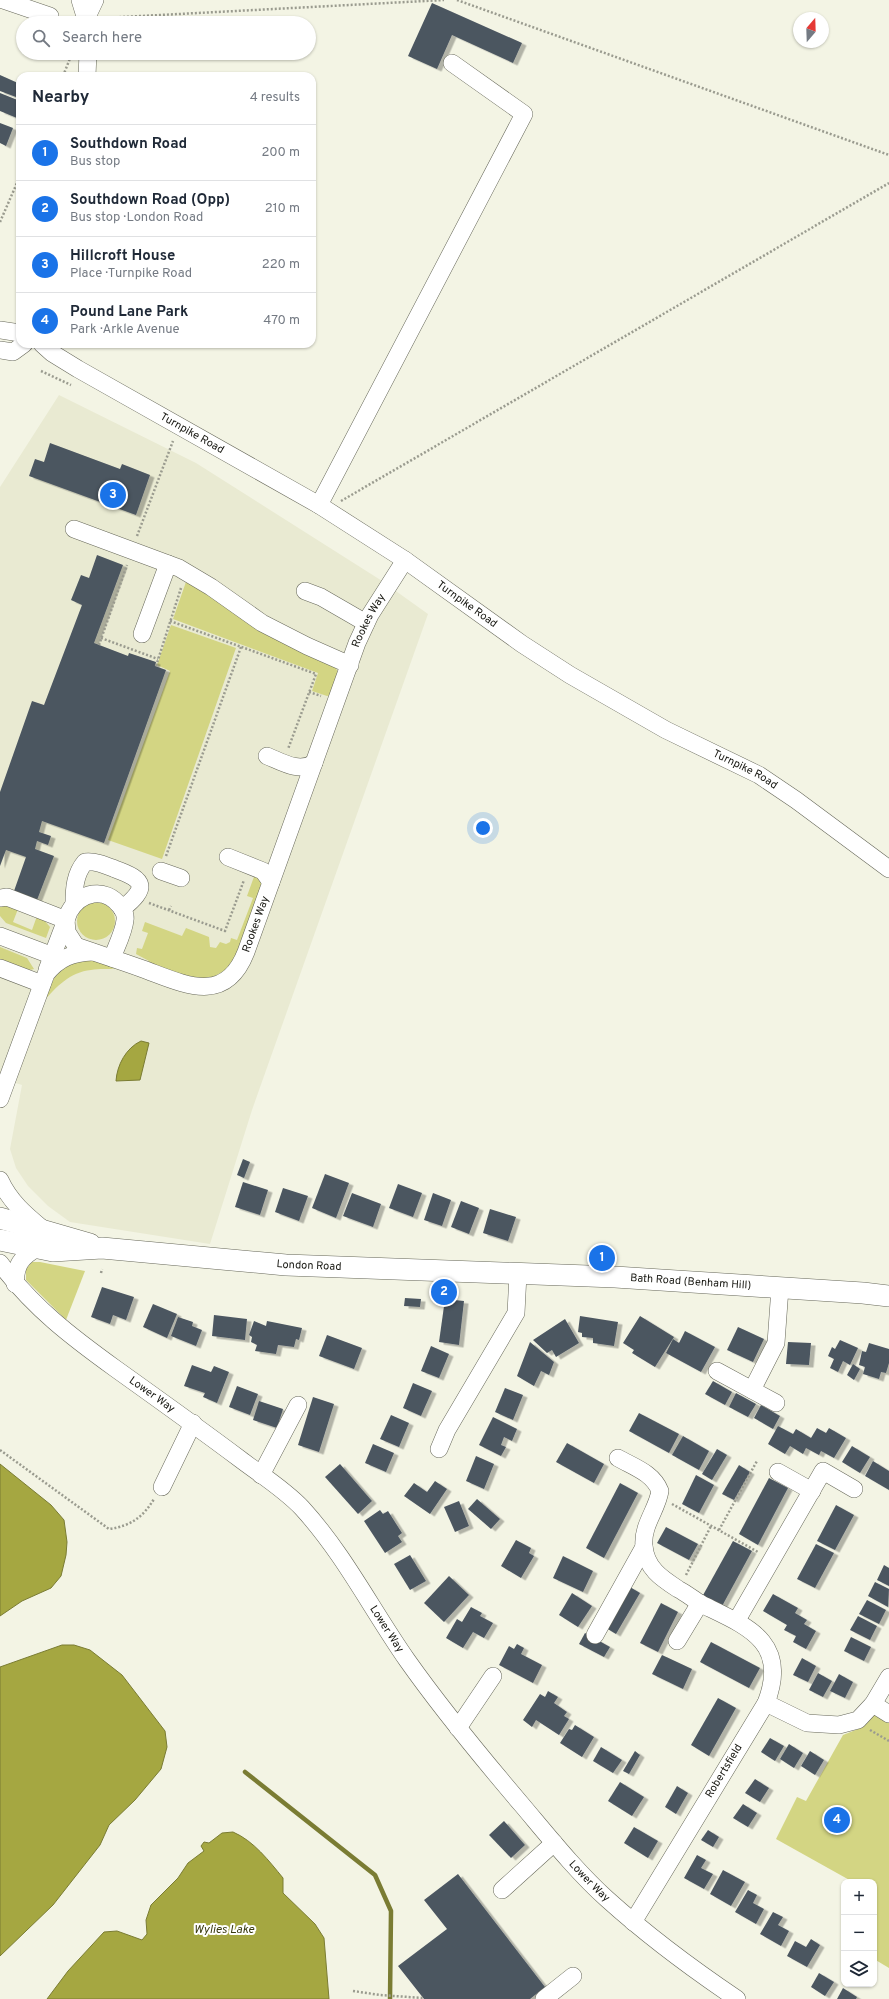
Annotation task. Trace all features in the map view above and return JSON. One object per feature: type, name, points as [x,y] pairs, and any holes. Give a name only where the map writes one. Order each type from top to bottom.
[{"type":"main road","name":"London Road","points":[[0,1218],[41,1239]]},
{"type":"main road","name":"London Road","points":[[0,1240],[41,1239],[102,1248],[286,1265],[518,1274]]},
{"type":"main road","name":"Bath Road (Benham Hill)","points":[[518,1274],[615,1277],[889,1296]]},
{"type":"main road","name":"Bath Road (Benham Hill)","points":[[863,1293],[889,1288]]},
{"type":"street","points":[[3,0],[50,16]]},
{"type":"street","points":[[80,0],[85,16]]},
{"type":"street","points":[[89,16],[95,0]]},
{"type":"street","points":[[87,72],[88,60]]},
{"type":"street","points":[[319,505],[524,114],[452,63]]},
{"type":"street","points":[[0,330],[16,332]]},
{"type":"street","points":[[0,350],[14,352],[19,348]]},
{"type":"street","name":"Turnpike Road","points":[[46,348],[78,369],[319,505],[405,560],[522,644],[570,675],[653,723],[759,775],[777,786],[889,869]]},
{"type":"street","points":[[74,529],[187,572],[262,623],[307,646],[350,665]]},
{"type":"street","name":"Rookes Way","points":[[0,1099],[44,979],[53,966],[68,955],[94,952],[184,984],[202,988],[216,986],[227,980],[242,964],[314,763],[366,624],[405,560]]},
{"type":"street","points":[[142,634],[161,618],[168,564]]},
{"type":"street","points":[[305,591],[321,597],[366,624]]},
{"type":"street","points":[[267,756],[301,768],[308,767],[314,763]]},
{"type":"street","points":[[228,857],[263,871],[271,882]]},
{"type":"street","points":[[74,904],[74,885],[81,868],[85,862],[93,861],[129,874],[138,880],[140,888],[137,897],[122,909]]},
{"type":"street","points":[[162,867],[181,878]]},
{"type":"street","points":[[0,968],[44,979],[66,920],[74,904],[81,898],[90,894],[99,893],[116,901],[122,909],[126,919],[112,958]]},
{"type":"street","points":[[0,898],[7,898],[66,920]]},
{"type":"street","points":[[66,920],[67,932],[76,946],[94,952]]},
{"type":"street","points":[[0,936],[53,956]]},
{"type":"street","points":[[0,1180],[8,1196],[20,1209],[41,1239],[20,1262],[16,1272],[15,1284]]},
{"type":"street","name":"Lower Way","points":[[0,1263],[15,1284],[63,1331],[193,1423],[283,1490],[302,1508],[345,1564],[405,1656],[458,1728],[554,1843],[605,1897],[633,1922],[668,1951],[737,1999]]},
{"type":"street","points":[[439,1450],[447,1430],[516,1313],[518,1274]]},
{"type":"street","name":"Lower Way","points":[[0,1276],[15,1284]]},
{"type":"street","points":[[752,1390],[776,1343],[780,1288]]},
{"type":"street","points":[[717,1371],[776,1403]]},
{"type":"street","points":[[261,1475],[298,1405]]},
{"type":"street","points":[[162,1487],[193,1423]]},
{"type":"street","points":[[618,1458],[648,1474],[656,1481],[660,1491],[659,1497]]},
{"type":"street","points":[[738,1620],[823,1471],[854,1489]]},
{"type":"street","points":[[778,1472],[812,1491]]},
{"type":"street","name":"Robertsfield","points":[[633,1922],[766,1703],[772,1681],[770,1659],[762,1640],[738,1620],[700,1603],[653,1571],[644,1547],[644,1532],[659,1497]]},
{"type":"street","points":[[595,1635],[644,1547]]},
{"type":"street","points":[[676,1641],[700,1603]]},
{"type":"street","points":[[458,1728],[493,1676]]},
{"type":"street","points":[[766,1703],[797,1719],[817,1724],[840,1726],[858,1720],[873,1704],[889,1677]]},
{"type":"street","points":[[873,1704],[889,1714]]},
{"type":"street","points":[[502,1890],[554,1843]]},
{"type":"street","points":[[544,1999],[573,1976]]},
{"type":"path","points":[[172,16],[444,0]]},
{"type":"path","points":[[457,0],[889,156]]},
{"type":"path","points":[[65,72],[69,60]]},
{"type":"path","points":[[319,505],[338,503],[889,183]]},
{"type":"path","points":[[0,222],[16,185]]},
{"type":"path","points":[[137,537],[173,441]]},
{"type":"path","points":[[99,645],[128,562]]},
{"type":"path","points":[[156,666],[161,618],[187,572]]},
{"type":"path","points":[[161,618],[316,674],[287,753]]},
{"type":"path","points":[[101,638],[158,658]]},
{"type":"path","points":[[162,867],[242,647]]},
{"type":"path","points":[[310,692],[323,697]]},
{"type":"path","points":[[149,903],[225,931],[245,876]]},
{"type":"path","points":[[169,910],[171,906]]},
{"type":"path","points":[[204,923],[206,918]]},
{"type":"path","points":[[101,1273],[102,1269]]},
{"type":"path","points":[[0,1450],[109,1529],[134,1522],[145,1513],[162,1487]]},
{"type":"path","points":[[718,1530],[757,1462]]},
{"type":"path","points":[[659,1497],[773,1560]]},
{"type":"path","points":[[679,1589],[711,1526]]},
{"type":"path","points":[[858,1720],[863,1727],[889,1741]]},
{"type":"path","points":[[352,1991],[380,1995],[423,1998]]},
{"type":"shaded area","points":[[59,395],[196,463],[379,579],[428,614],[252,1110],[210,1244],[70,1222],[48,1206],[28,1186],[16,1168],[10,1149],[22,1085],[0,1078],[0,487]]},
{"type":"green space","points":[[187,579],[281,642],[334,665],[339,674],[331,695],[327,696],[312,691],[318,673],[173,619]]},
{"type":"green space","points":[[171,625],[236,648],[162,859],[108,840],[170,671],[157,665]]},
{"type":"green space","points":[[255,874],[263,880],[238,955],[224,971],[211,978],[198,980],[147,964],[149,961],[136,954],[137,948],[142,949],[148,933],[142,931],[145,922],[182,936],[186,928],[209,937],[210,947],[216,948],[220,942],[226,944],[230,942],[231,938],[237,940],[253,898],[247,896]]},
{"type":"green space","points":[[92,902],[100,902],[110,907],[114,914],[114,928],[110,935],[100,940],[92,940],[82,935],[80,932],[77,925],[77,917],[82,907],[85,905]]},
{"type":"green space","points":[[3,904],[18,909],[13,922],[32,930],[37,916],[44,920],[50,927],[46,938],[6,923],[0,916],[0,905]]},
{"type":"green space","points":[[0,947],[27,958],[34,969],[21,969],[0,961]]},
{"type":"green space","points":[[87,960],[98,961],[116,968],[94,969],[76,974],[58,986],[43,1002],[50,986],[58,974],[70,965]]},
{"type":"green space","points":[[32,1262],[40,1262],[85,1271],[66,1320],[26,1280],[26,1269]]},
{"type":"green space","points":[[882,1702],[889,1705],[889,1968],[877,1961],[877,1879],[848,1879],[776,1839],[797,1797],[806,1801],[843,1735],[863,1727]]},
{"type":"water","points":[[141,1041],[149,1043],[140,1080],[116,1081],[118,1069],[123,1058],[131,1048]]},
{"type":"water","points":[[0,1464],[51,1505],[64,1520],[67,1542],[66,1555],[61,1576],[51,1588],[22,1601],[0,1616]]},
{"type":"water","points":[[62,1645],[74,1645],[90,1650],[122,1675],[165,1731],[167,1747],[161,1769],[135,1800],[109,1825],[100,1845],[53,1905],[0,1956],[0,1667]]},
{"type":"water","name":"Wylies Lake","points":[[233,1832],[248,1841],[261,1852],[283,1878],[283,1893],[315,1924],[324,1938],[329,1999],[47,1999],[68,1971],[104,1932],[117,1931],[142,1940],[147,1934],[146,1920],[151,1905],[178,1878],[188,1863],[204,1851],[201,1846],[204,1842],[209,1843],[222,1833]]},
{"type":"building","points":[[432,3],[522,43],[513,63],[452,35],[437,69],[408,56]]},
{"type":"building","points":[[0,75],[16,82],[16,97],[0,91]]},
{"type":"building","points":[[0,93],[16,99],[16,118],[0,111]]},
{"type":"building","points":[[0,123],[13,128],[6,146],[0,143]]},
{"type":"building","points":[[50,443],[120,469],[122,464],[150,475],[136,515],[29,476],[35,459],[44,462]]},
{"type":"building","points":[[97,555],[123,565],[94,643],[128,656],[129,653],[156,662],[155,666],[166,670],[104,843],[42,821],[39,832],[51,836],[48,845],[37,841],[35,849],[54,856],[37,900],[14,891],[26,857],[6,850],[0,866],[0,792],[32,701],[44,705],[82,605],[71,600],[81,575],[89,578]]},
{"type":"building","points":[[243,1159],[250,1162],[244,1178],[237,1175]]},
{"type":"building","points":[[325,1174],[349,1183],[336,1218],[312,1208]]},
{"type":"building","points":[[243,1182],[268,1190],[260,1215],[235,1207]]},
{"type":"building","points":[[398,1184],[422,1193],[413,1217],[389,1208]]},
{"type":"building","points":[[283,1188],[308,1196],[299,1221],[275,1212]]},
{"type":"building","points":[[352,1193],[381,1204],[373,1227],[343,1216]]},
{"type":"building","points":[[433,1193],[451,1200],[442,1226],[424,1220]]},
{"type":"building","points":[[461,1201],[479,1208],[469,1234],[451,1227]]},
{"type":"building","points":[[490,1209],[516,1217],[508,1241],[483,1233]]},
{"type":"building","points":[[102,1287],[134,1297],[126,1320],[113,1315],[110,1324],[91,1317]]},
{"type":"building","points":[[405,1298],[421,1299],[420,1307],[404,1306]]},
{"type":"building","points":[[445,1299],[464,1301],[459,1345],[439,1342]]},
{"type":"building","points":[[153,1304],[177,1314],[167,1338],[143,1327]]},
{"type":"building","points":[[214,1315],[247,1319],[245,1340],[212,1336]]},
{"type":"building","points":[[580,1316],[618,1322],[614,1346],[593,1343],[593,1338],[582,1337],[582,1333],[578,1332]]},
{"type":"building","points":[[640,1316],[674,1337],[655,1367],[632,1353],[634,1350],[623,1343]]},
{"type":"building","points":[[178,1317],[193,1322],[192,1326],[202,1330],[196,1346],[171,1336]]},
{"type":"building","points":[[565,1319],[579,1343],[556,1357],[552,1350],[547,1353],[533,1340]]},
{"type":"building","points":[[254,1321],[266,1326],[267,1321],[302,1328],[299,1340],[296,1339],[294,1347],[278,1345],[276,1354],[255,1351],[257,1345],[251,1342],[252,1337],[249,1335]]},
{"type":"building","points":[[738,1327],[764,1339],[753,1362],[727,1350]]},
{"type":"building","points":[[685,1331],[715,1347],[701,1372],[666,1353],[673,1339],[679,1343]]},
{"type":"building","points":[[327,1335],[362,1348],[354,1369],[319,1356]]},
{"type":"building","points":[[840,1340],[858,1348],[850,1365],[843,1361],[838,1372],[830,1368],[834,1359],[828,1356],[832,1347],[835,1349]]},
{"type":"building","points":[[530,1342],[554,1362],[549,1375],[541,1371],[534,1386],[517,1376]]},
{"type":"building","points":[[788,1342],[811,1343],[809,1365],[786,1364]]},
{"type":"building","points":[[869,1343],[889,1349],[889,1363],[886,1373],[881,1372],[879,1379],[863,1374],[865,1367],[859,1365],[862,1351],[866,1352]]},
{"type":"building","points":[[431,1346],[449,1354],[439,1378],[421,1371]]},
{"type":"building","points":[[853,1364],[860,1369],[854,1380],[847,1375]]},
{"type":"building","points":[[192,1365],[211,1372],[214,1366],[229,1372],[217,1403],[203,1397],[205,1393],[184,1386]]},
{"type":"building","points":[[713,1381],[732,1392],[725,1405],[705,1394]]},
{"type":"building","points":[[413,1383],[432,1391],[421,1416],[403,1408]]},
{"type":"building","points":[[237,1386],[258,1394],[250,1415],[229,1407]]},
{"type":"building","points":[[505,1388],[523,1395],[513,1420],[495,1412]]},
{"type":"building","points":[[736,1393],[756,1404],[748,1417],[729,1407]]},
{"type":"building","points":[[313,1397],[334,1404],[319,1452],[298,1445]]},
{"type":"building","points":[[259,1401],[283,1409],[277,1428],[253,1420]]},
{"type":"building","points":[[761,1405],[780,1416],[773,1429],[754,1418]]},
{"type":"building","points":[[639,1413],[679,1434],[669,1453],[629,1431]]},
{"type":"building","points":[[391,1415],[409,1423],[399,1447],[380,1439]]},
{"type":"building","points":[[493,1417],[517,1429],[512,1441],[504,1437],[501,1445],[506,1447],[501,1456],[479,1445]]},
{"type":"building","points":[[778,1426],[793,1434],[796,1429],[811,1438],[817,1428],[826,1433],[829,1428],[846,1438],[834,1458],[821,1451],[819,1455],[806,1448],[803,1454],[790,1446],[785,1454],[768,1444]]},
{"type":"building","points":[[683,1436],[709,1451],[699,1470],[672,1455]]},
{"type":"building","points":[[567,1443],[604,1464],[594,1483],[556,1462]]},
{"type":"building","points":[[373,1444],[394,1453],[386,1472],[365,1463]]},
{"type":"building","points":[[852,1446],[870,1457],[860,1473],[842,1462]]},
{"type":"building","points":[[717,1449],[727,1455],[712,1480],[702,1474]]},
{"type":"building","points":[[476,1456],[494,1464],[484,1489],[466,1481]]},
{"type":"building","points":[[873,1461],[889,1471],[889,1490],[865,1476]]},
{"type":"building","points":[[340,1464],[372,1501],[358,1514],[325,1477]]},
{"type":"building","points":[[739,1465],[750,1472],[734,1500],[722,1494]]},
{"type":"building","points":[[696,1475],[714,1485],[699,1513],[682,1504]]},
{"type":"building","points":[[769,1478],[788,1488],[758,1545],[739,1534]]},
{"type":"building","points":[[435,1481],[447,1489],[430,1514],[404,1496],[414,1483],[427,1492]]},
{"type":"building","points":[[620,1483],[638,1493],[604,1558],[586,1548]]},
{"type":"building","points":[[477,1499],[500,1519],[491,1529],[468,1509]]},
{"type":"building","points":[[459,1501],[469,1526],[455,1532],[444,1507]]},
{"type":"building","points":[[836,1505],[854,1515],[835,1550],[817,1541]]},
{"type":"building","points":[[380,1510],[383,1514],[388,1511],[402,1533],[398,1536],[402,1542],[385,1553],[364,1521]]},
{"type":"building","points":[[666,1527],[698,1544],[689,1560],[657,1543]]},
{"type":"building","points":[[516,1540],[531,1548],[529,1553],[534,1556],[521,1578],[501,1566]]},
{"type":"building","points":[[733,1541],[752,1551],[721,1608],[702,1597]]},
{"type":"building","points":[[816,1544],[834,1553],[815,1588],[797,1579]]},
{"type":"building","points":[[410,1555],[426,1581],[410,1590],[394,1564]]},
{"type":"building","points":[[563,1556],[593,1571],[583,1592],[553,1578]]},
{"type":"building","points":[[884,1565],[889,1568],[889,1586],[877,1580]]},
{"type":"building","points":[[449,1576],[469,1595],[444,1622],[424,1603]]},
{"type":"building","points":[[875,1582],[889,1589],[888,1607],[868,1596]]},
{"type":"building","points":[[630,1587],[640,1593],[616,1634],[606,1628]]},
{"type":"building","points":[[572,1593],[592,1606],[578,1627],[559,1615]]},
{"type":"building","points":[[773,1594],[798,1608],[795,1613],[807,1620],[804,1624],[816,1631],[806,1649],[793,1642],[796,1636],[784,1630],[787,1625],[763,1611]]},
{"type":"building","points":[[867,1600],[886,1610],[879,1624],[859,1614]]},
{"type":"building","points":[[661,1603],[678,1612],[658,1652],[640,1643]]},
{"type":"building","points":[[471,1607],[482,1613],[480,1616],[493,1623],[484,1638],[473,1632],[463,1648],[446,1638],[457,1619],[462,1622]]},
{"type":"building","points":[[858,1616],[877,1626],[870,1640],[850,1630]]},
{"type":"building","points":[[585,1633],[610,1647],[604,1657],[579,1644]]},
{"type":"building","points":[[851,1637],[871,1647],[864,1661],[844,1651]]},
{"type":"building","points":[[711,1642],[760,1668],[749,1688],[700,1662]]},
{"type":"building","points":[[517,1644],[524,1648],[521,1654],[542,1665],[533,1683],[499,1665],[509,1646],[514,1649]]},
{"type":"building","points":[[662,1655],[692,1669],[683,1689],[652,1674]]},
{"type":"building","points":[[802,1658],[816,1666],[808,1682],[793,1675]]},
{"type":"building","points":[[818,1673],[832,1681],[823,1697],[809,1690]]},
{"type":"building","points":[[839,1674],[853,1682],[845,1698],[830,1691]]},
{"type":"building","points":[[548,1691],[558,1697],[554,1703],[567,1712],[564,1716],[569,1719],[559,1735],[536,1720],[532,1727],[523,1720],[540,1694],[545,1697]]},
{"type":"building","points":[[718,1698],[736,1708],[709,1756],[691,1745]]},
{"type":"building","points":[[575,1725],[594,1737],[582,1757],[560,1743],[569,1729],[572,1730]]},
{"type":"building","points":[[770,1738],[784,1746],[775,1761],[761,1752]]},
{"type":"building","points":[[789,1744],[803,1753],[794,1768],[780,1759]]},
{"type":"building","points":[[601,1747],[622,1760],[613,1773],[593,1761]]},
{"type":"building","points":[[635,1751],[640,1755],[629,1774],[623,1771]]},
{"type":"building","points":[[810,1751],[824,1760],[815,1775],[801,1766]]},
{"type":"building","points":[[755,1779],[769,1788],[760,1802],[745,1793]]},
{"type":"building","points":[[620,1782],[644,1797],[632,1816],[608,1801]]},
{"type":"building","points":[[677,1786],[688,1793],[676,1814],[665,1807]]},
{"type":"building","points":[[743,1804],[757,1813],[748,1827],[733,1818]]},
{"type":"building","points":[[504,1821],[525,1845],[511,1858],[489,1835]]},
{"type":"building","points":[[634,1827],[658,1841],[648,1858],[624,1843]]},
{"type":"building","points":[[708,1830],[719,1837],[713,1847],[701,1840]]},
{"type":"building","points":[[697,1855],[706,1860],[701,1868],[713,1874],[704,1889],[684,1878]]},
{"type":"building","points":[[723,1870],[745,1882],[731,1906],[710,1894]]},
{"type":"building","points":[[458,1874],[545,1987],[530,1999],[424,1999],[398,1966],[447,1929],[424,1900]]},
{"type":"building","points":[[748,1890],[757,1895],[753,1903],[764,1909],[756,1924],[735,1912]]},
{"type":"building","points":[[773,1912],[783,1917],[778,1925],[789,1931],[781,1946],[760,1934]]},
{"type":"building","points":[[811,1939],[820,1945],[807,1967],[787,1956],[795,1941],[806,1947]]},
{"type":"building","points":[[819,1973],[834,1982],[825,1996],[811,1987]]},
{"type":"building","points":[[843,1988],[857,1997],[856,1999],[837,1999]]},
{"type":"waterway","points":[[245,1772],[375,1875],[391,1911],[390,1999]]},
{"type":"place","name":"Hillcroft House","points":[[113,495]]},
{"type":"place","name":"Southdown Road","points":[[602,1258]]},
{"type":"place","name":"Southdown Road (Opp)","points":[[444,1292]]},
{"type":"place","name":"Pound Lane Park","points":[[837,1820]]}]
